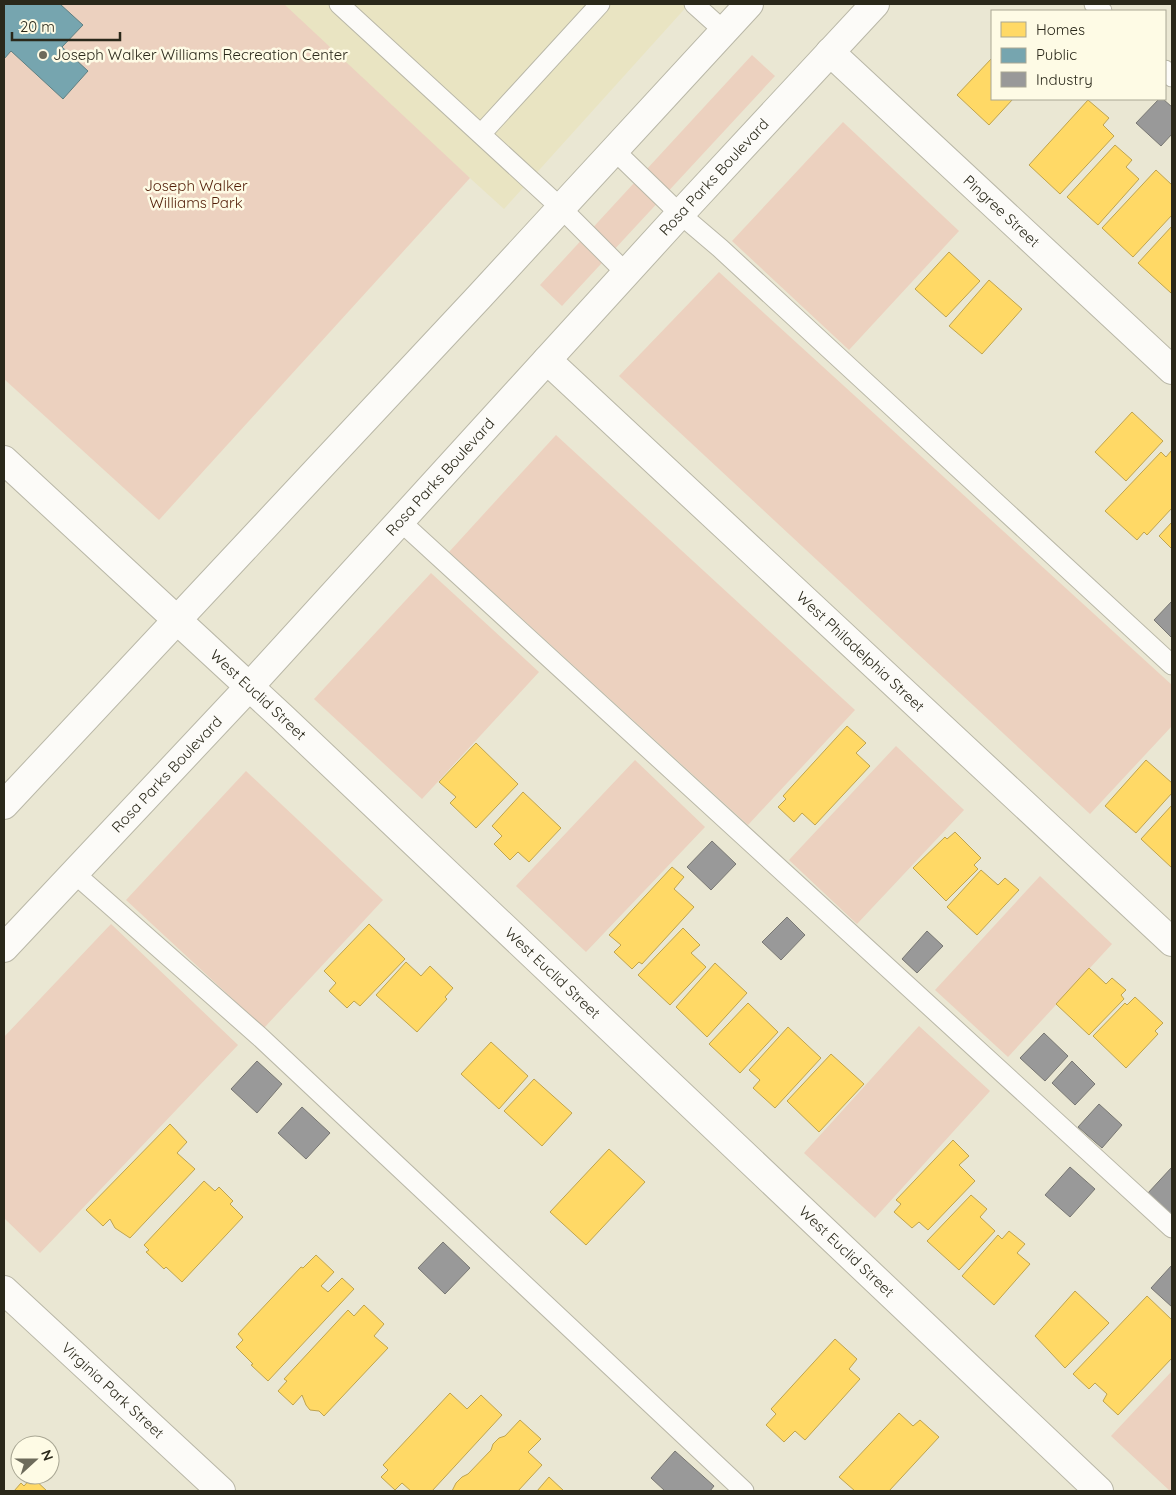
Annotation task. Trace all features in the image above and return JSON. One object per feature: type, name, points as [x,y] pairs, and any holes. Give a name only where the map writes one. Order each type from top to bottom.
[{"type":"street","points":[[4,805],[749,4]]},
{"type":"street","name":"Rosa Parks Boulevard","points":[[4,948],[249,687],[680,214],[875,4]]},
{"type":"street","name":"Pingree Street","points":[[830,52],[1172,370]]},
{"type":"street","name":"West Philadelphia Street","points":[[547,360],[1172,942]]},
{"type":"street","name":"West Euclid Street","points":[[4,460],[177,619],[1099,1491]]},
{"type":"street","name":"Virginia Park Street","points":[[4,1290],[221,1491]]},
{"type":"lane","points":[[339,4],[561,208],[626,273]]},
{"type":"lane","points":[[481,134],[600,4]]},
{"type":"lane","points":[[694,4],[724,31]]},
{"type":"lane","points":[[614,150],[680,214],[1172,664]]},
{"type":"lane","points":[[400,521],[1172,1228]]},
{"type":"lane","points":[[74,873],[259,1036],[744,1491]]},
{"type":"shaded area","points":[[278,4],[689,4],[504,209]]},
{"type":"green space","name":"Joseph Walker Williams Park","points":[[4,4],[284,4],[470,178],[159,520],[4,379]]},
{"type":"green space","points":[[752,55],[775,76],[562,306],[540,285]]},
{"type":"green space","points":[[843,122],[959,231],[849,350],[732,241]]},
{"type":"green space","points":[[719,272],[1172,685],[1172,726],[1090,814],[619,376]]},
{"type":"green space","points":[[556,435],[855,710],[748,825],[449,552]]},
{"type":"green space","points":[[431,573],[539,672],[422,799],[314,699]]},
{"type":"green space","points":[[896,746],[964,810],[857,924],[789,860]]},
{"type":"green space","points":[[635,760],[705,827],[586,952],[516,886]]},
{"type":"green space","points":[[246,771],[383,900],[264,1028],[126,900]]},
{"type":"green space","points":[[1040,876],[1112,944],[1008,1057],[935,990]]},
{"type":"green space","points":[[111,924],[238,1045],[40,1253],[4,1218],[4,1037]]},
{"type":"green space","points":[[919,1026],[990,1091],[875,1218],[804,1153]]},
{"type":"green space","points":[[1172,1371],[1172,1491],[1170,1491],[1111,1436]]},
{"type":"building: Homes","points":[[991,59],[991,100],[1012,100],[989,125],[957,95]]},
{"type":"building: Homes","points":[[1088,100],[1109,118],[1103,125],[1114,136],[1060,194],[1029,165]]},
{"type":"building: Homes","points":[[1115,145],[1132,160],[1126,167],[1139,179],[1098,225],[1067,197]]},
{"type":"building: Homes","points":[[1156,170],[1172,185],[1172,215],[1133,257],[1102,228]]},
{"type":"building: Homes","points":[[1172,226],[1172,292],[1171,293],[1138,263]]},
{"type":"building: Homes","points":[[949,252],[980,281],[946,317],[915,289]]},
{"type":"building: Homes","points":[[989,280],[1022,309],[982,354],[949,326]]},
{"type":"building: Homes","points":[[1132,412],[1163,441],[1126,481],[1095,452]]},
{"type":"building: Homes","points":[[1172,450],[1172,508],[1147,535],[1144,532],[1137,540],[1105,511],[1161,452],[1166,457]]},
{"type":"building: Homes","points":[[1172,522],[1172,549],[1159,536]]},
{"type":"building: Homes","points":[[847,726],[866,743],[856,753],[870,766],[815,825],[802,813],[794,822],[778,807],[786,799],[783,796]]},
{"type":"building: Homes","points":[[476,743],[518,784],[476,828],[450,803],[456,797],[439,782]]},
{"type":"building: Homes","points":[[1146,760],[1172,783],[1172,793],[1136,833],[1105,806]]},
{"type":"building: Homes","points":[[523,792],[561,828],[529,862],[518,852],[510,860],[494,844],[502,836],[492,826]]},
{"type":"building: Homes","points":[[1172,805],[1172,868],[1141,839]]},
{"type":"building: Homes","points":[[955,832],[981,858],[974,865],[978,869],[946,901],[913,868],[945,837],[947,839]]},
{"type":"building: Homes","points":[[672,867],[684,877],[674,889],[694,907],[642,964],[639,962],[632,969],[614,952],[621,945],[609,935]]},
{"type":"building: Homes","points":[[981,870],[998,885],[1005,878],[1019,890],[977,935],[947,907]]},
{"type":"building: Homes","points":[[369,924],[405,959],[360,1006],[354,1001],[347,1008],[329,991],[336,983],[324,971]]},
{"type":"building: Homes","points":[[683,928],[700,945],[691,953],[706,967],[670,1005],[638,975]]},
{"type":"building: Homes","points":[[406,962],[421,976],[430,966],[453,988],[445,997],[447,999],[417,1032],[376,995]]},
{"type":"building: Homes","points":[[715,963],[747,993],[707,1037],[676,1007]]},
{"type":"building: Homes","points":[[1089,968],[1106,984],[1112,978],[1126,990],[1121,995],[1124,999],[1089,1035],[1056,1004]]},
{"type":"building: Homes","points":[[1135,997],[1163,1023],[1155,1031],[1158,1034],[1126,1068],[1093,1036],[1125,1003],[1127,1005]]},
{"type":"building: Homes","points":[[748,1003],[778,1032],[740,1073],[709,1044]]},
{"type":"building: Homes","points":[[788,1027],[821,1058],[775,1108],[753,1088],[760,1080],[749,1070]]},
{"type":"building: Homes","points":[[491,1042],[528,1076],[499,1109],[461,1074]]},
{"type":"building: Homes","points":[[831,1054],[864,1084],[819,1132],[787,1101]]},
{"type":"building: Homes","points":[[534,1079],[572,1113],[542,1146],[504,1111]]},
{"type":"building: Homes","points":[[170,1124],[187,1142],[177,1153],[195,1169],[130,1238],[115,1228],[110,1219],[103,1226],[86,1210]]},
{"type":"building: Homes","points":[[953,1140],[969,1156],[959,1165],[975,1181],[928,1230],[919,1222],[912,1228],[894,1212],[901,1204],[896,1200]]},
{"type":"building: Homes","points":[[609,1149],[645,1182],[586,1245],[550,1212]]},
{"type":"building: Homes","points":[[204,1181],[215,1191],[219,1187],[233,1201],[230,1204],[243,1217],[182,1282],[166,1267],[164,1269],[146,1252],[149,1250],[144,1245]]},
{"type":"building: Homes","points":[[971,1195],[987,1209],[980,1217],[995,1231],[959,1270],[927,1241]]},
{"type":"building: Homes","points":[[1009,1231],[1025,1244],[1017,1253],[1030,1264],[994,1305],[962,1276],[998,1235],[1002,1239]]},
{"type":"building: Homes","points":[[316,1255],[334,1272],[321,1286],[328,1292],[342,1278],[354,1289],[268,1381],[236,1347],[243,1340],[238,1334],[301,1267],[303,1268]]},
{"type":"building: Homes","points":[[1075,1291],[1109,1323],[1065,1368],[1035,1336]]},
{"type":"building: Homes","points":[[1147,1296],[1172,1320],[1172,1358],[1118,1415],[1103,1401],[1107,1394],[1095,1383],[1089,1389],[1073,1374]]},
{"type":"building: Homes","points":[[364,1305],[384,1324],[374,1336],[388,1348],[324,1416],[319,1411],[310,1410],[302,1395],[293,1405],[278,1391],[287,1381],[284,1379],[348,1310],[354,1316]]},
{"type":"building: Homes","points":[[835,1339],[857,1359],[849,1369],[860,1379],[805,1440],[795,1431],[784,1442],[766,1425],[776,1414],[771,1409]]},
{"type":"building: Homes","points":[[450,1393],[467,1409],[481,1395],[502,1415],[432,1491],[411,1491],[402,1483],[395,1490],[381,1477],[388,1470],[383,1465]]},
{"type":"building: Homes","points":[[899,1413],[913,1426],[920,1420],[939,1437],[889,1491],[855,1491],[839,1477]]},
{"type":"building: Homes","points":[[520,1420],[541,1439],[528,1452],[542,1465],[518,1491],[452,1491],[456,1483],[468,1474],[491,1450],[493,1444],[499,1438],[505,1436]]},
{"type":"building: Homes","points":[[549,1477],[564,1491],[537,1491]]},
{"type":"building: Homes","points":[[19,1485],[41,1485],[47,1491],[14,1491]]},
{"type":"building: Public","name":"Joseph Walker Williams Recreation Center","points":[[4,4],[60,4],[83,25],[62,47],[88,71],[63,99],[11,51],[4,59]]},
{"type":"building: Industry","points":[[1158,100],[1164,100],[1172,107],[1172,134],[1161,146],[1136,123]]},
{"type":"building: Industry","points":[[1172,601],[1172,638],[1154,620]]},
{"type":"building: Industry","points":[[712,841],[736,864],[711,890],[687,867]]},
{"type":"building: Industry","points":[[787,917],[805,935],[781,960],[762,942]]},
{"type":"building: Industry","points":[[927,931],[943,946],[917,973],[902,959]]},
{"type":"building: Industry","points":[[1044,1033],[1068,1056],[1045,1081],[1020,1058]]},
{"type":"building: Industry","points":[[257,1061],[282,1084],[257,1113],[231,1089]]},
{"type":"building: Industry","points":[[1072,1061],[1095,1084],[1075,1105],[1052,1083]]},
{"type":"building: Industry","points":[[1099,1104],[1122,1125],[1102,1148],[1078,1127]]},
{"type":"building: Industry","points":[[302,1107],[330,1133],[306,1159],[278,1133]]},
{"type":"building: Industry","points":[[1070,1167],[1095,1189],[1070,1217],[1045,1195]]},
{"type":"building: Industry","points":[[1172,1167],[1172,1217],[1147,1194]]},
{"type":"building: Industry","points":[[443,1242],[470,1268],[445,1294],[418,1268]]},
{"type":"building: Industry","points":[[1172,1265],[1172,1307],[1151,1288]]},
{"type":"building: Industry","points":[[675,1451],[714,1486],[710,1491],[665,1491],[651,1478]]},
{"type":"place","name":"Joseph Walker Williams Recreation Center","points":[[43,55]]}]
